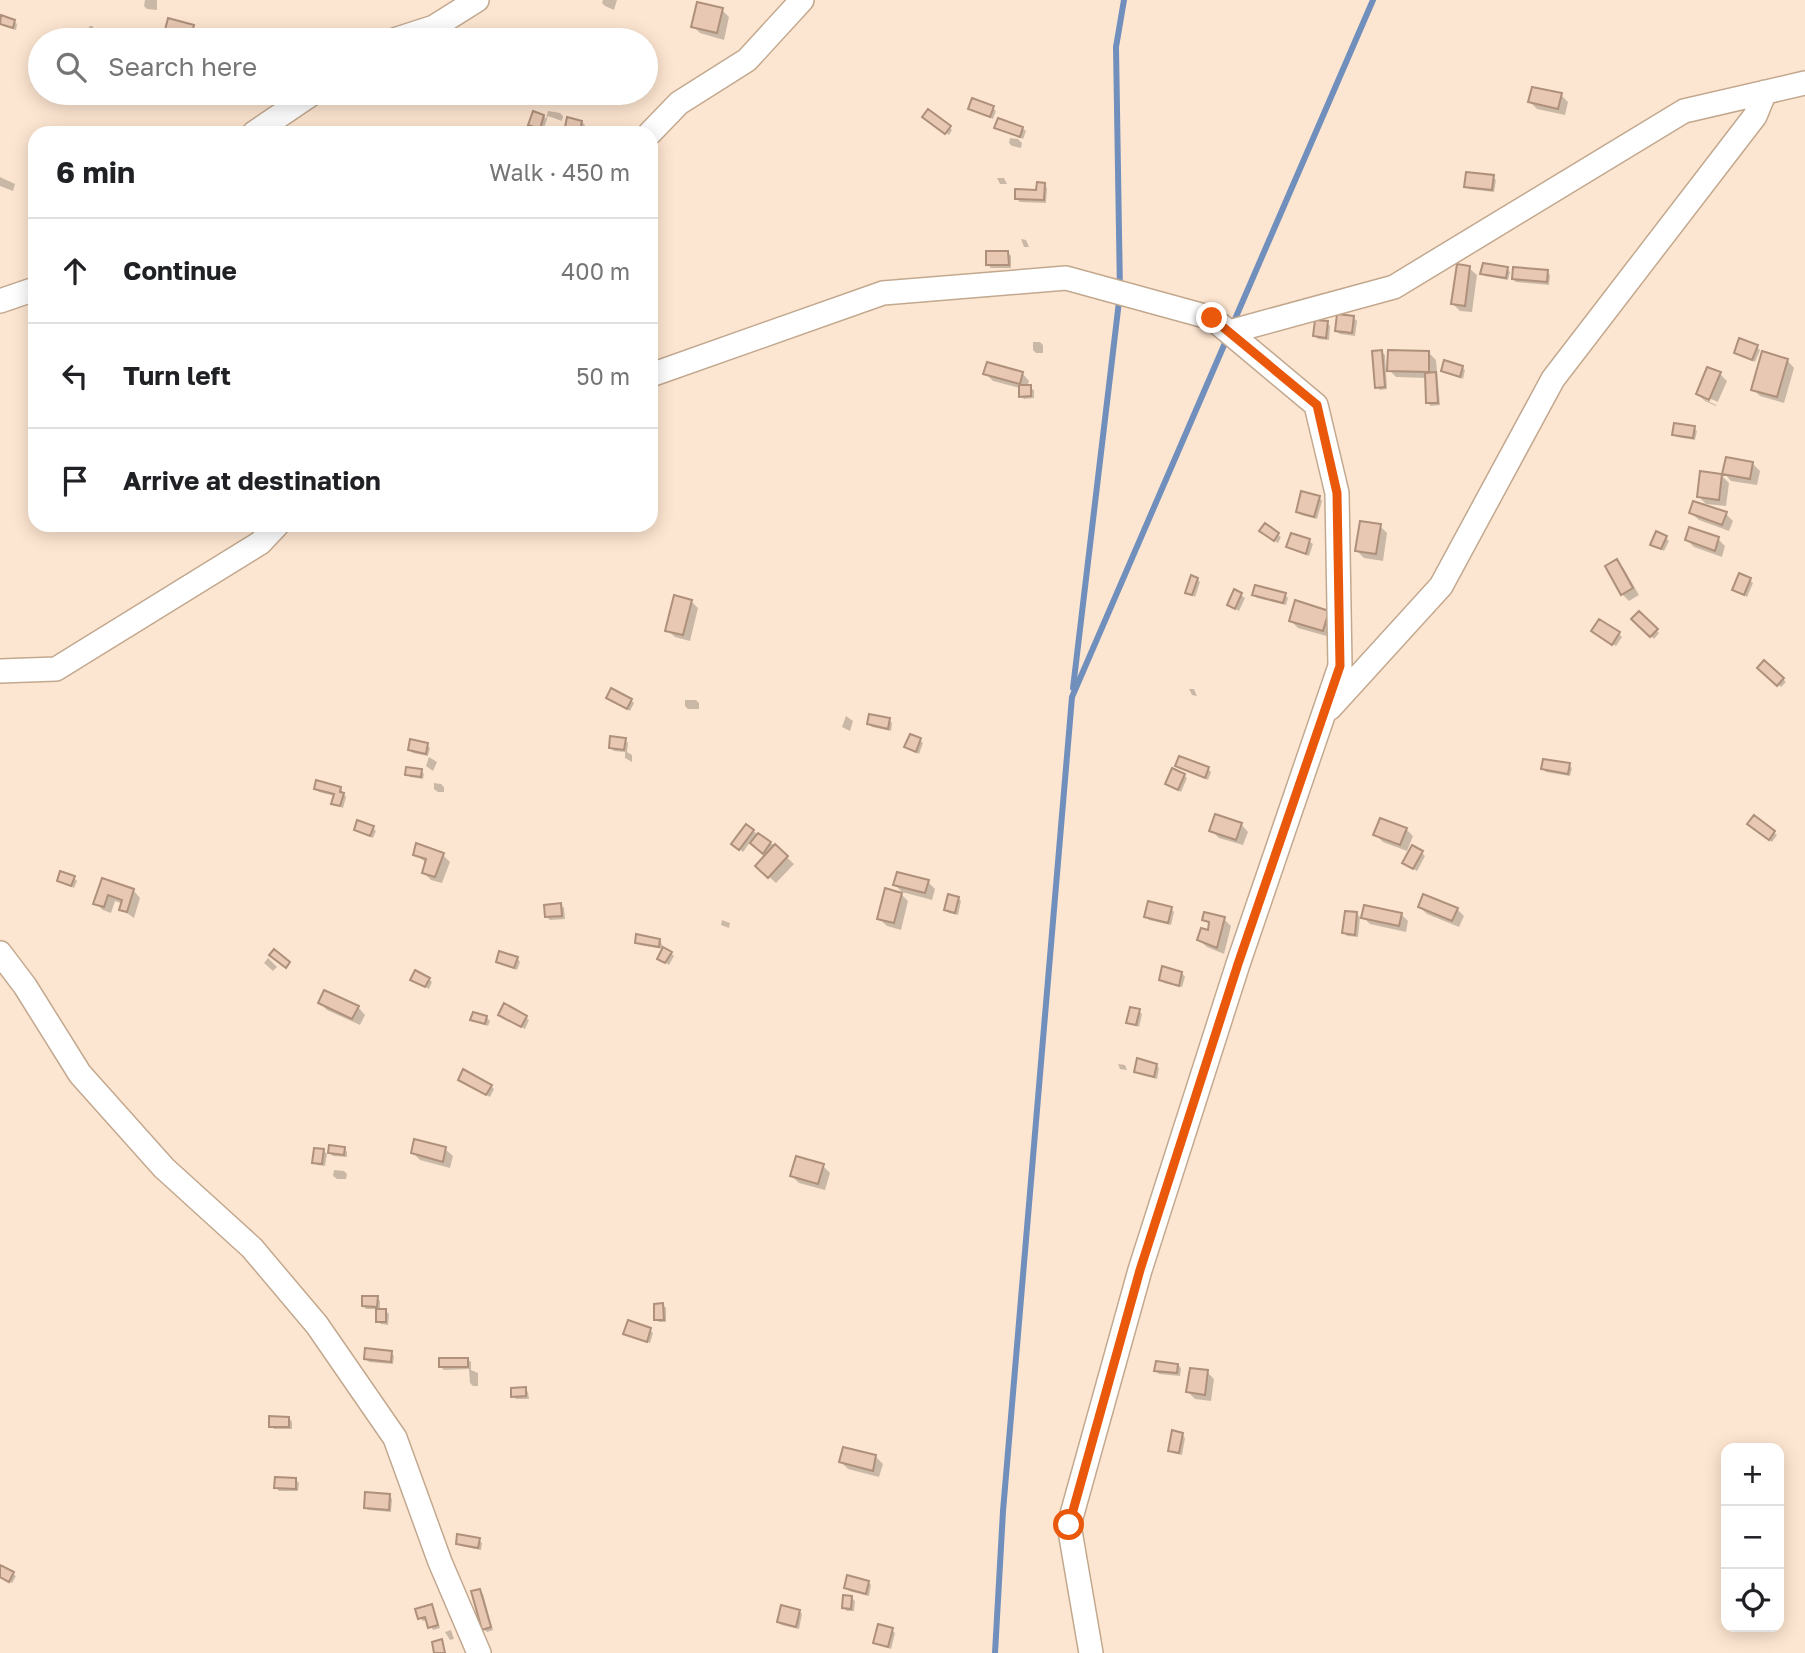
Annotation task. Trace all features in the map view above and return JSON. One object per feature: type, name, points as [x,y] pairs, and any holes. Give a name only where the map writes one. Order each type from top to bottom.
[{"type":"street","points":[[431,28],[477,0]]},
{"type":"street","points":[[657,126],[678,103],[747,60],[802,0]]},
{"type":"street","points":[[1228,332],[1394,287],[1684,111],[1805,83]]},
{"type":"street","points":[[1323,716],[1441,586],[1553,380],[1755,116],[1765,92]]},
{"type":"street","points":[[264,126],[295,105]]},
{"type":"street","points":[[658,373],[883,293],[1066,278],[1212,318],[1317,405],[1337,493],[1340,666],[1238,964],[1140,1270],[1069,1525],[1091,1653]]},
{"type":"street","points":[[0,301],[28,291]]},
{"type":"street","points":[[0,671],[56,669],[260,542],[270,532]]},
{"type":"street","points":[[0,953],[25,986],[80,1074],[164,1168],[252,1248],[317,1325],[395,1438],[440,1562],[479,1653]]},
{"type":"building","points":[[697,2],[723,8],[717,33],[691,27]]},
{"type":"building","points":[[1,15],[15,20],[13,28],[0,24]]},
{"type":"building","points":[[168,18],[194,25],[193,28],[166,28]]},
{"type":"building","points":[[1532,87],[1562,93],[1558,109],[1528,102]]},
{"type":"building","points":[[972,98],[994,106],[990,117],[968,109]]},
{"type":"building","points":[[928,109],[951,126],[945,134],[922,117]]},
{"type":"building","points":[[533,111],[544,115],[541,126],[528,125]]},
{"type":"building","points":[[567,117],[582,121],[581,126],[565,126]]},
{"type":"building","points":[[998,118],[1023,127],[1020,137],[994,128]]},
{"type":"building","points":[[1466,172],[1494,175],[1492,190],[1464,187]]},
{"type":"building","points":[[1037,182],[1045,183],[1044,200],[1015,199],[1015,189],[1036,190]]},
{"type":"building","points":[[986,251],[1008,251],[1009,265],[986,265]]},
{"type":"building","points":[[1483,263],[1508,267],[1506,278],[1480,274]]},
{"type":"building","points":[[1457,264],[1470,266],[1465,306],[1451,304]]},
{"type":"building","points":[[1513,267],[1548,270],[1547,282],[1512,279]]},
{"type":"building","points":[[1337,314],[1354,316],[1352,333],[1335,331]]},
{"type":"building","points":[[1315,320],[1328,321],[1326,338],[1313,336]]},
{"type":"building","points":[[1739,338],[1758,345],[1752,360],[1734,353]]},
{"type":"building","points":[[1382,350],[1385,387],[1375,388],[1372,351]]},
{"type":"building","points":[[1388,350],[1429,351],[1429,372],[1387,371]]},
{"type":"building","points":[[1762,351],[1788,359],[1777,397],[1751,390]]},
{"type":"building","points":[[1444,360],[1463,366],[1460,377],[1441,371]]},
{"type":"building","points":[[987,362],[1023,372],[1020,384],[983,374]]},
{"type":"building","points":[[1707,367],[1721,372],[1709,400],[1696,394]]},
{"type":"building","points":[[1436,372],[1438,403],[1426,403],[1425,373]]},
{"type":"building","points":[[1019,385],[1031,385],[1031,396],[1019,397]]},
{"type":"building","points":[[1674,423],[1695,426],[1693,438],[1672,435]]},
{"type":"building","points":[[1726,457],[1753,462],[1750,479],[1722,474]]},
{"type":"building","points":[[1700,471],[1722,474],[1719,500],[1697,497]]},
{"type":"building","points":[[1301,491],[1320,496],[1314,517],[1296,512]]},
{"type":"building","points":[[1693,501],[1727,512],[1722,525],[1689,513]]},
{"type":"building","points":[[1360,521],[1381,524],[1376,554],[1355,551]]},
{"type":"building","points":[[1265,523],[1279,533],[1274,541],[1259,531]]},
{"type":"building","points":[[1689,527],[1719,537],[1715,551],[1685,540]]},
{"type":"building","points":[[1656,531],[1667,536],[1661,549],[1650,545]]},
{"type":"building","points":[[1291,533],[1310,539],[1306,554],[1286,547]]},
{"type":"building","points":[[1617,559],[1633,588],[1621,595],[1605,566]]},
{"type":"building","points":[[1739,573],[1751,578],[1744,595],[1732,590]]},
{"type":"building","points":[[1191,575],[1198,578],[1192,595],[1185,593]]},
{"type":"building","points":[[1255,585],[1286,593],[1283,603],[1252,595]]},
{"type":"building","points":[[1234,589],[1242,593],[1235,609],[1227,605]]},
{"type":"building","points":[[674,595],[692,600],[683,635],[665,631]]},
{"type":"building","points":[[1295,600],[1329,611],[1323,631],[1289,621]]},
{"type":"building","points":[[1639,611],[1658,629],[1650,637],[1631,619]]},
{"type":"building","points":[[1599,619],[1620,632],[1612,645],[1591,631]]},
{"type":"building","points":[[1764,660],[1784,678],[1777,686],[1757,668]]},
{"type":"building","points":[[611,688],[632,699],[627,709],[606,698]]},
{"type":"building","points":[[869,714],[890,718],[888,729],[867,724]]},
{"type":"building","points":[[910,734],[921,738],[916,752],[904,747]]},
{"type":"building","points":[[610,736],[626,738],[624,750],[609,748]]},
{"type":"building","points":[[410,739],[428,743],[426,754],[408,750]]},
{"type":"building","points":[[1179,756],[1209,767],[1205,778],[1175,766]]},
{"type":"building","points":[[1543,759],[1570,763],[1568,774],[1541,769]]},
{"type":"building","points":[[406,767],[422,769],[421,777],[405,775]]},
{"type":"building","points":[[1172,768],[1185,774],[1178,790],[1165,784]]},
{"type":"building","points":[[316,780],[341,787],[340,792],[344,793],[340,806],[331,804],[334,794],[314,789]]},
{"type":"building","points":[[1215,814],[1242,823],[1236,840],[1209,831]]},
{"type":"building","points":[[1754,815],[1775,831],[1769,840],[1747,824]]},
{"type":"building","points":[[1380,818],[1407,828],[1400,845],[1373,835]]},
{"type":"building","points":[[357,820],[374,826],[370,836],[354,830]]},
{"type":"building","points":[[746,824],[754,830],[739,850],[731,844]]},
{"type":"building","points":[[758,833],[771,842],[763,854],[750,843]]},
{"type":"building","points":[[416,843],[444,853],[435,877],[422,873],[426,859],[413,855]]},
{"type":"building","points":[[775,844],[788,856],[768,878],[755,866]]},
{"type":"building","points":[[1412,845],[1423,851],[1413,869],[1402,863]]},
{"type":"building","points":[[60,871],[75,876],[71,886],[57,881]]},
{"type":"building","points":[[897,872],[929,880],[925,893],[893,885]]},
{"type":"building","points":[[102,878],[134,889],[127,912],[119,910],[122,900],[108,895],[104,907],[93,904]]},
{"type":"building","points":[[885,888],[902,893],[894,923],[877,919]]},
{"type":"building","points":[[948,894],[959,897],[955,913],[944,910]]},
{"type":"building","points":[[1423,894],[1458,908],[1452,921],[1418,907]]},
{"type":"building","points":[[1148,901],[1172,907],[1168,923],[1144,917]]},
{"type":"building","points":[[561,903],[562,916],[545,917],[544,905]]},
{"type":"building","points":[[1364,905],[1402,913],[1399,926],[1361,918]]},
{"type":"building","points":[[1345,911],[1357,912],[1355,935],[1342,933]]},
{"type":"building","points":[[1204,912],[1225,917],[1217,948],[1197,940],[1201,928],[1208,930],[1209,922],[1202,920]]},
{"type":"building","points":[[636,934],[660,939],[659,947],[635,943]]},
{"type":"building","points":[[663,947],[672,952],[665,963],[657,959]]},
{"type":"building","points":[[274,949],[290,962],[286,968],[269,955]]},
{"type":"building","points":[[499,951],[518,957],[514,968],[496,962]]},
{"type":"building","points":[[1162,966],[1182,972],[1179,986],[1159,980]]},
{"type":"building","points":[[415,970],[430,978],[425,987],[410,980]]},
{"type":"building","points":[[324,990],[359,1006],[352,1019],[318,1003]]},
{"type":"building","points":[[504,1003],[527,1016],[521,1027],[498,1015]]},
{"type":"building","points":[[1130,1007],[1140,1009],[1136,1025],[1126,1023]]},
{"type":"building","points":[[473,1012],[487,1016],[485,1024],[470,1020]]},
{"type":"building","points":[[1137,1058],[1157,1064],[1154,1077],[1134,1072]]},
{"type":"building","points":[[463,1069],[492,1085],[486,1095],[458,1080]]},
{"type":"building","points":[[414,1139],[446,1147],[443,1162],[411,1153]]},
{"type":"building","points":[[329,1145],[345,1147],[344,1155],[328,1153]]},
{"type":"building","points":[[314,1148],[324,1149],[322,1164],[312,1163]]},
{"type":"building","points":[[796,1156],[824,1164],[818,1184],[790,1176]]},
{"type":"building","points":[[362,1296],[378,1296],[377,1307],[362,1306]]},
{"type":"building","points":[[663,1303],[664,1320],[654,1320],[654,1304]]},
{"type":"building","points":[[376,1309],[386,1309],[386,1322],[376,1322]]},
{"type":"building","points":[[628,1320],[651,1328],[647,1342],[623,1334]]},
{"type":"building","points":[[365,1348],[392,1351],[391,1362],[364,1359]]},
{"type":"building","points":[[439,1358],[468,1358],[468,1367],[439,1367]]},
{"type":"building","points":[[1156,1361],[1178,1364],[1177,1373],[1154,1371]]},
{"type":"building","points":[[1190,1368],[1208,1370],[1205,1395],[1186,1392]]},
{"type":"building","points":[[526,1387],[526,1396],[511,1397],[511,1388]]},
{"type":"building","points":[[269,1416],[289,1417],[289,1427],[269,1427]]},
{"type":"building","points":[[1172,1430],[1183,1433],[1179,1453],[1168,1451]]},
{"type":"building","points":[[843,1447],[876,1455],[873,1471],[839,1462]]},
{"type":"building","points":[[275,1477],[296,1478],[296,1489],[274,1488]]},
{"type":"building","points":[[365,1492],[390,1494],[389,1510],[364,1508]]},
{"type":"building","points":[[457,1534],[480,1538],[478,1548],[456,1544]]},
{"type":"building","points":[[0,1565],[14,1572],[9,1582],[0,1577]]},
{"type":"building","points":[[847,1575],[869,1581],[866,1594],[844,1588]]},
{"type":"building","points":[[480,1589],[491,1627],[482,1630],[471,1591]]},
{"type":"building","points":[[843,1595],[852,1596],[851,1609],[842,1608]]},
{"type":"building","points":[[432,1604],[438,1625],[428,1628],[425,1617],[418,1619],[415,1609]]},
{"type":"building","points":[[781,1605],[800,1610],[796,1627],[777,1622]]},
{"type":"building","points":[[878,1624],[893,1628],[888,1647],[873,1643]]},
{"type":"building","points":[[442,1639],[445,1653],[434,1653],[432,1642]]},
{"type":"waterway","points":[[1073,688],[1120,293],[1116,47],[1124,0]]},
{"type":"waterway","points":[[1232,326],[1373,0]]},
{"type":"waterway","points":[[995,1653],[1003,1511],[1072,697],[1228,336]]},
{"type":"route","points":[[1069,1525],[1140,1270],[1238,964],[1340,666],[1337,493],[1317,405],[1212,318]]}]
